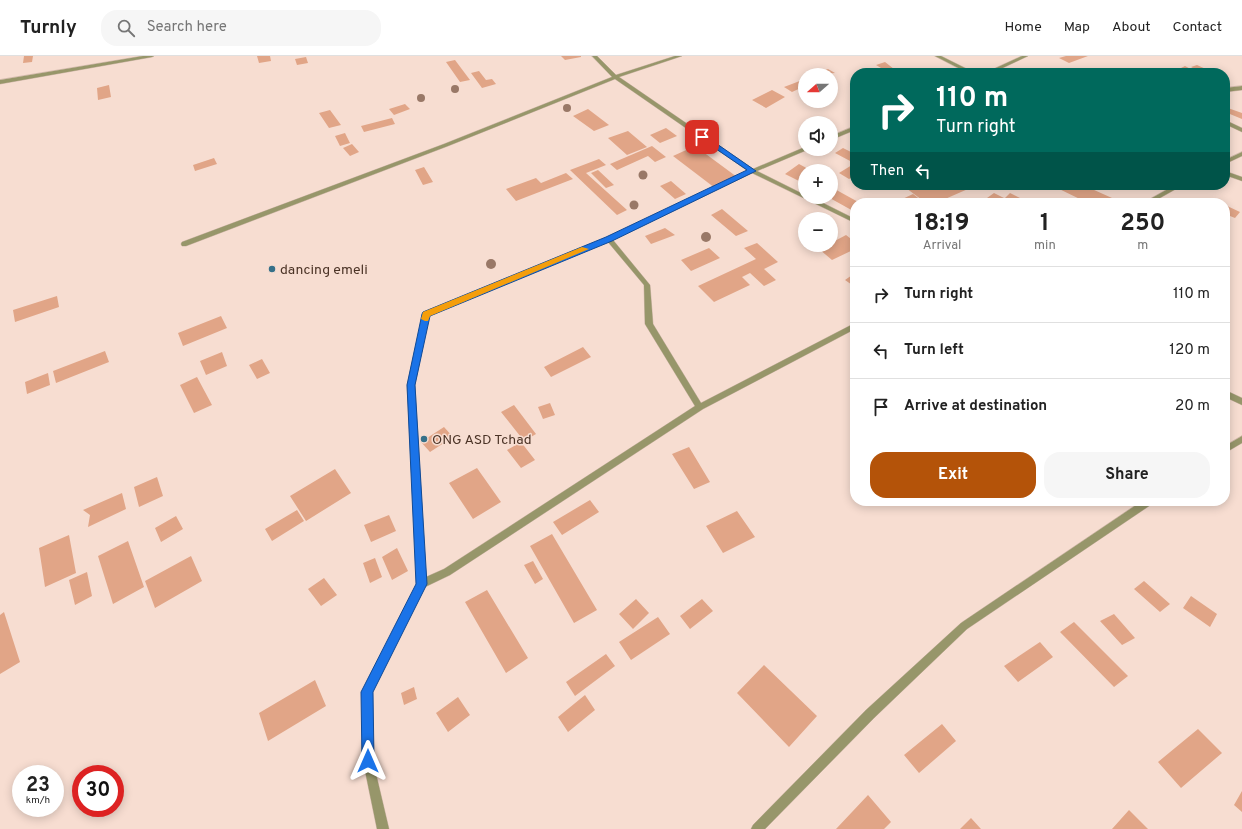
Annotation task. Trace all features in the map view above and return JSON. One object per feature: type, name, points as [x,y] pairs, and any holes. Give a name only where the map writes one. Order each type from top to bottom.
[{"type":"street","points":[[0,82],[152,56]]},
{"type":"street","points":[[594,56],[615,77],[752,171],[798,194]]},
{"type":"street","points":[[184,244],[446,145],[615,77],[680,56]]},
{"type":"street","points":[[937,56],[962,68]]},
{"type":"street","points":[[1000,68],[1026,56]]},
{"type":"street","points":[[1230,89],[1242,88]]},
{"type":"street","points":[[1230,124],[1242,130]]},
{"type":"street","points":[[838,135],[850,130]]},
{"type":"street","points":[[383,829],[368,761],[367,692],[422,584],[411,385],[426,314],[609,239],[752,171],[798,152]]},
{"type":"street","points":[[1230,160],[1242,154]]},
{"type":"street","points":[[1230,175],[1242,179]]},
{"type":"street","points":[[1155,198],[1171,190]]},
{"type":"street","points":[[820,204],[850,219]]},
{"type":"street","points":[[609,239],[647,285],[649,324],[700,407]]},
{"type":"street","points":[[422,584],[447,572],[700,407],[850,329]]},
{"type":"street","points":[[1230,396],[1242,402]]},
{"type":"street","points":[[1230,447],[1242,439]]},
{"type":"street","points":[[757,829],[870,714],[964,626],[1142,506]]},
{"type":"building","points":[[24,56],[33,56],[32,62],[23,63]]},
{"type":"building","points":[[257,56],[270,56],[271,61],[259,63]]},
{"type":"building","points":[[561,56],[581,56],[581,57],[565,60]]},
{"type":"building","points":[[1066,56],[1088,56],[1069,63],[1059,58]]},
{"type":"building","points":[[306,57],[308,63],[297,65],[295,59]]},
{"type":"building","points":[[455,60],[470,80],[460,82],[446,62]]},
{"type":"building","points":[[885,62],[893,68],[881,68],[876,65]]},
{"type":"building","points":[[1197,65],[1204,68],[1193,68],[1191,67]]},
{"type":"building","points":[[479,71],[486,80],[492,79],[496,84],[482,88],[471,73]]},
{"type":"building","points":[[798,82],[798,89],[792,92],[784,87]]},
{"type":"building","points":[[109,85],[111,97],[98,100],[97,88]]},
{"type":"building","points":[[772,90],[785,97],[766,108],[752,100]]},
{"type":"building","points":[[405,104],[410,109],[394,115],[389,109]]},
{"type":"building","points":[[588,109],[609,125],[594,131],[573,116]]},
{"type":"building","points":[[1230,109],[1242,113],[1242,119],[1230,114]]},
{"type":"building","points":[[330,110],[341,125],[329,128],[319,113]]},
{"type":"building","points":[[392,118],[395,124],[364,132],[361,126]]},
{"type":"building","points":[[666,128],[677,136],[660,143],[650,135]]},
{"type":"building","points":[[628,131],[647,147],[627,155],[608,138]]},
{"type":"building","points":[[345,133],[350,143],[340,146],[335,136]]},
{"type":"building","points":[[352,144],[359,152],[350,156],[343,148]]},
{"type":"building","points":[[652,146],[666,157],[655,162],[648,156],[617,170],[610,164]]},
{"type":"building","points":[[695,146],[737,177],[715,188],[673,156]]},
{"type":"building","points":[[843,148],[850,152],[850,161],[838,155],[838,151]]},
{"type":"building","points":[[214,158],[217,164],[195,171],[193,165]]},
{"type":"building","points":[[599,159],[606,165],[586,173],[627,210],[617,215],[570,170]]},
{"type":"building","points":[[798,165],[798,180],[785,174]]},
{"type":"building","points":[[850,166],[850,178],[839,173]]},
{"type":"building","points":[[424,167],[433,182],[423,185],[415,170]]},
{"type":"building","points":[[598,170],[614,185],[606,188],[591,173]]},
{"type":"building","points":[[566,173],[573,179],[516,201],[506,189],[536,178],[541,183]]},
{"type":"building","points":[[671,181],[686,194],[675,199],[660,186]]},
{"type":"building","points":[[909,190],[966,190],[947,198],[919,198]]},
{"type":"building","points":[[1061,190],[1094,190],[1112,198],[1078,198]]},
{"type":"building","points":[[838,191],[851,198],[850,209],[838,203]]},
{"type":"building","points":[[994,193],[1004,198],[987,198]]},
{"type":"building","points":[[1010,193],[1020,198],[1005,198]]},
{"type":"building","points":[[913,194],[918,198],[905,198]]},
{"type":"building","points":[[1230,207],[1240,212],[1235,218],[1230,216]]},
{"type":"building","points":[[722,209],[748,231],[736,236],[711,215]]},
{"type":"building","points":[[665,228],[675,235],[651,244],[645,236]]},
{"type":"building","points":[[846,235],[850,238],[850,251],[832,260],[823,252],[838,252],[838,239]]},
{"type":"building","points":[[757,243],[778,262],[764,269],[776,280],[764,286],[750,273],[742,277],[750,285],[714,302],[698,286],[756,259],[744,248]]},
{"type":"building","points":[[709,248],[720,258],[691,271],[681,260]]},
{"type":"building","points":[[850,276],[850,284],[845,280]]},
{"type":"building","points":[[57,296],[59,307],[15,322],[13,310]]},
{"type":"building","points":[[221,316],[227,328],[183,346],[178,333]]},
{"type":"building","points":[[583,347],[591,357],[551,377],[544,367]]},
{"type":"building","points":[[105,351],[109,362],[56,383],[53,371]]},
{"type":"building","points":[[222,352],[227,366],[206,375],[200,361]]},
{"type":"building","points":[[262,359],[270,373],[257,379],[249,365]]},
{"type":"building","points":[[48,373],[50,385],[27,394],[25,382]]},
{"type":"building","points":[[197,377],[212,405],[194,413],[180,385]]},
{"type":"building","points":[[550,403],[555,415],[543,419],[538,407]]},
{"type":"building","points":[[514,405],[536,434],[524,441],[501,412]]},
{"type":"building","points":[[444,427],[453,437],[430,452],[421,442]]},
{"type":"building","points":[[521,442],[535,460],[521,468],[507,450]]},
{"type":"building","points":[[689,447],[710,482],[694,489],[672,454]]},
{"type":"building","points":[[477,468],[501,502],[473,519],[449,483]]},
{"type":"building","points":[[335,469],[351,493],[306,521],[290,496]]},
{"type":"building","points":[[157,477],[163,496],[139,507],[134,487]]},
{"type":"building","points":[[122,493],[126,509],[88,527],[90,515],[83,510]]},
{"type":"building","points":[[590,500],[599,512],[562,535],[553,522]]},
{"type":"building","points":[[297,510],[304,521],[272,541],[265,529]]},
{"type":"building","points":[[737,511],[755,537],[723,553],[706,526]]},
{"type":"building","points":[[389,515],[396,531],[371,542],[364,525]]},
{"type":"building","points":[[176,516],[183,529],[161,542],[155,528]]},
{"type":"building","points":[[552,534],[597,610],[574,623],[530,546]]},
{"type":"building","points":[[69,535],[76,573],[45,587],[39,548]]},
{"type":"building","points":[[128,541],[144,587],[113,604],[98,556]]},
{"type":"building","points":[[397,548],[408,571],[392,580],[382,557]]},
{"type":"building","points":[[191,556],[202,581],[155,608],[145,581]]},
{"type":"building","points":[[375,558],[382,577],[370,583],[363,563]]},
{"type":"building","points":[[533,561],[543,579],[535,584],[524,565]]},
{"type":"building","points":[[87,572],[92,596],[75,605],[69,580]]},
{"type":"building","points":[[324,578],[337,595],[321,606],[308,589]]},
{"type":"building","points":[[1144,581],[1170,604],[1160,612],[1134,589]]},
{"type":"building","points":[[487,590],[528,658],[506,673],[465,602]]},
{"type":"building","points":[[1191,596],[1217,614],[1210,627],[1183,608]]},
{"type":"building","points":[[636,599],[649,613],[633,629],[619,614]]},
{"type":"building","points":[[702,599],[713,611],[690,629],[680,616]]},
{"type":"building","points":[[4,612],[20,662],[0,674],[0,615]]},
{"type":"building","points":[[1114,614],[1135,638],[1122,645],[1100,621]]},
{"type":"building","points":[[658,617],[670,634],[631,660],[619,642]]},
{"type":"building","points":[[1074,622],[1128,676],[1114,687],[1060,632]]},
{"type":"building","points":[[1040,642],[1053,657],[1018,682],[1004,666]]},
{"type":"building","points":[[606,654],[615,666],[575,696],[566,682]]},
{"type":"building","points":[[764,665],[817,716],[789,747],[737,693]]},
{"type":"building","points":[[315,680],[326,706],[268,741],[259,713]]},
{"type":"building","points":[[414,687],[417,699],[404,705],[401,693]]},
{"type":"building","points":[[585,695],[595,710],[568,732],[558,717]]},
{"type":"building","points":[[458,697],[470,715],[448,732],[436,713]]},
{"type":"building","points":[[942,724],[956,741],[919,773],[904,755]]},
{"type":"building","points":[[1198,729],[1222,753],[1181,788],[1158,762]]},
{"type":"building","points":[[1242,791],[1242,812],[1234,805]]},
{"type":"building","points":[[868,795],[891,822],[884,829],[836,829]]},
{"type":"building","points":[[1129,810],[1148,829],[1112,829]]},
{"type":"building","points":[[971,818],[981,829],[960,829]]},
{"type":"slow traffic","points":[[425,319],[426,314],[585,249]]},
{"type":"place","name":"dancing emeli","points":[[272,269]]},
{"type":"place","name":"ONG ASD Tchad","points":[[424,439]]},
{"type":"route","points":[[368,761],[367,692],[422,584],[411,385],[426,314],[609,239],[752,171],[702,137]]}]
